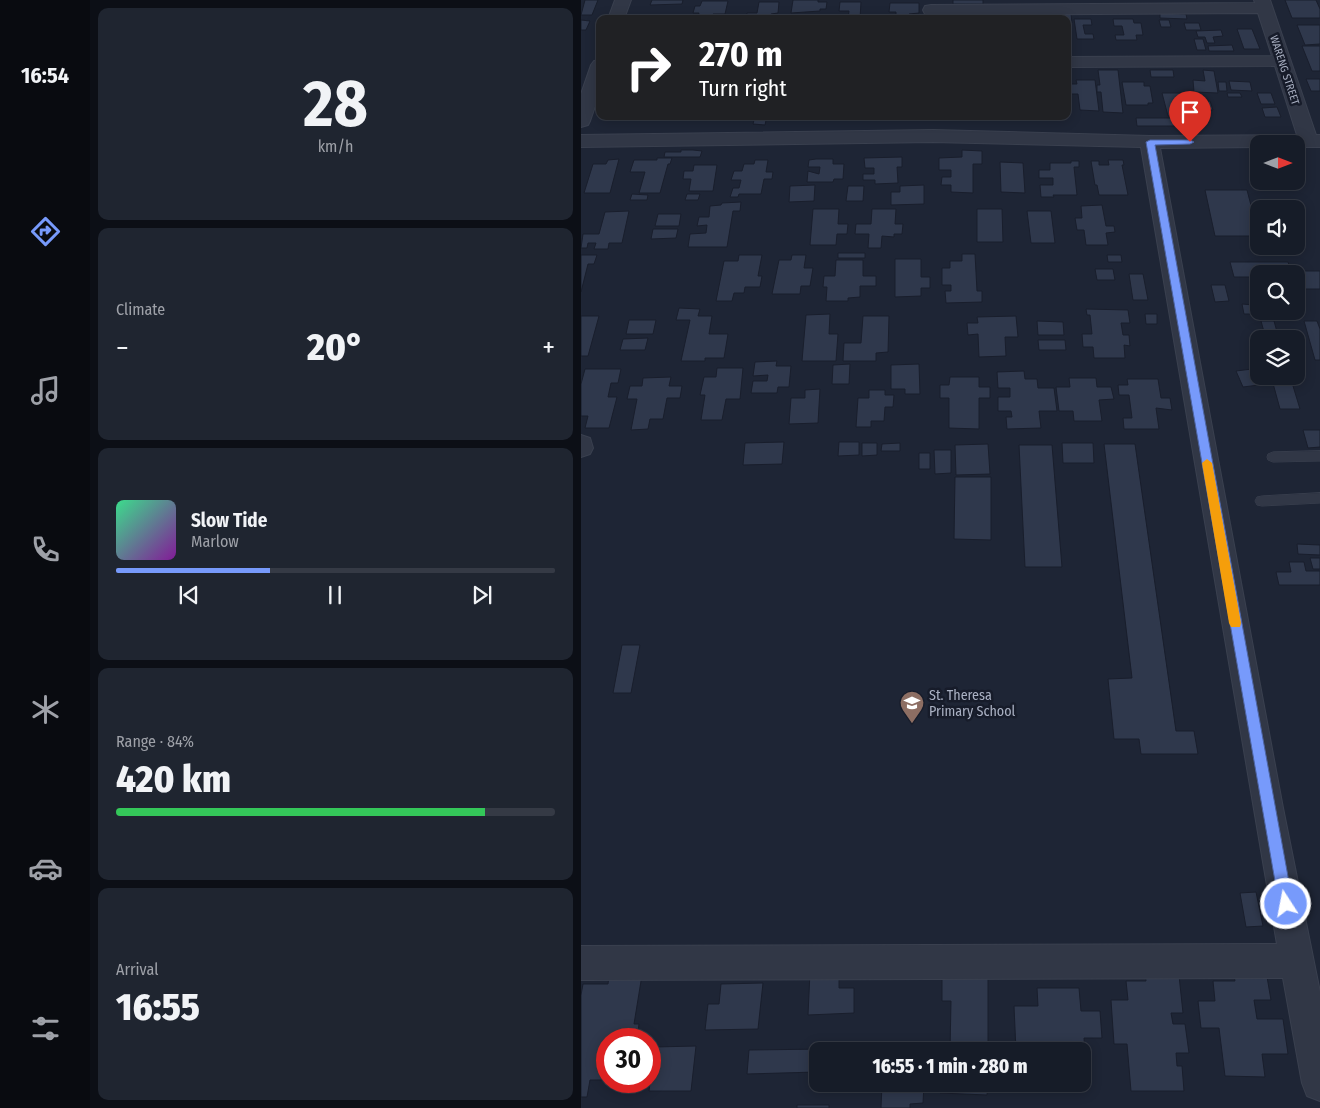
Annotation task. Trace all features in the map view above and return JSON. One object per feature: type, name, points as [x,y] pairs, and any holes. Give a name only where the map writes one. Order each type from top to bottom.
[{"type":"street","points":[[617,15],[623,0]]},
{"type":"street","points":[[931,10],[1264,4]]},
{"type":"street","name":"WARENG STREET","points":[[1264,4],[1283,62],[1314,140]]},
{"type":"street","points":[[1071,62],[1283,62]]},
{"type":"street","points":[[581,121],[596,77]]},
{"type":"street","points":[[932,120],[933,136]]},
{"type":"street","points":[[581,141],[933,136],[1150,142],[1314,140]]},
{"type":"street","points":[[1150,142],[1266,799],[1320,1083]]},
{"type":"street","points":[[581,963],[1297,961]]},
{"type":"lane","points":[[1273,457],[1320,456]]},
{"type":"lane","points":[[1262,500],[1320,498]]},
{"type":"building","points":[[585,0],[598,0],[592,15],[581,15]]},
{"type":"building","points":[[652,0],[683,0],[682,4],[650,5]]},
{"type":"building","points":[[793,0],[827,2],[826,9],[791,13]]},
{"type":"building","points":[[953,0],[983,0],[983,4],[953,4]]},
{"type":"building","points":[[1285,0],[1316,0],[1320,9],[1320,18],[1292,18]]},
{"type":"building","points":[[702,1],[728,1],[725,14],[698,15],[699,13],[693,13],[695,6],[700,6]]},
{"type":"building","points":[[759,2],[779,2],[778,13],[771,15],[747,15],[747,13],[757,13]]},
{"type":"building","points":[[840,2],[861,2],[860,15],[848,15],[849,11],[839,11]]},
{"type":"building","points":[[890,3],[919,3],[919,13],[896,15],[896,12],[889,12]]},
{"type":"building","points":[[1160,13],[1186,14],[1187,19],[1160,18]]},
{"type":"building","points":[[1074,19],[1091,19],[1092,25],[1083,25],[1085,34],[1093,34],[1094,39],[1077,39]]},
{"type":"building","points":[[1113,19],[1133,19],[1134,23],[1141,23],[1143,35],[1136,35],[1137,40],[1116,40],[1115,35],[1124,35],[1122,26],[1114,26]]},
{"type":"building","points":[[581,20],[590,21],[586,30],[581,30]]},
{"type":"building","points":[[1159,20],[1169,20],[1171,27],[1161,27]]},
{"type":"building","points":[[1184,23],[1199,23],[1201,30],[1186,30]]},
{"type":"building","points":[[1297,25],[1320,25],[1320,44],[1305,45]]},
{"type":"building","points":[[1237,29],[1252,29],[1260,49],[1244,49]]},
{"type":"building","points":[[1221,30],[1223,36],[1213,37],[1215,43],[1207,43],[1205,37],[1198,37],[1196,31]]},
{"type":"building","points":[[1194,39],[1203,39],[1206,50],[1197,50]]},
{"type":"building","points":[[1232,45],[1234,51],[1209,51],[1208,46]]},
{"type":"building","points":[[1302,46],[1320,46],[1320,71],[1312,71]]},
{"type":"building","points":[[1098,70],[1118,70],[1123,113],[1103,112],[1101,92],[1097,92],[1097,85],[1100,85]]},
{"type":"building","points":[[1150,70],[1173,70],[1174,77],[1151,77]]},
{"type":"building","points":[[1203,70],[1214,71],[1218,93],[1194,92],[1193,80],[1205,81]]},
{"type":"building","points":[[1306,79],[1320,79],[1320,91],[1311,91]]},
{"type":"building","points":[[1076,80],[1095,80],[1099,111],[1080,110],[1078,94],[1071,94],[1071,84],[1077,84]]},
{"type":"building","points":[[1229,81],[1250,82],[1252,91],[1231,90]]},
{"type":"building","points":[[1122,82],[1144,82],[1144,86],[1150,86],[1153,103],[1148,103],[1148,105],[1126,105]]},
{"type":"building","points":[[1218,82],[1226,82],[1227,91],[1219,91]]},
{"type":"building","points":[[1162,93],[1184,93],[1190,116],[1168,116]]},
{"type":"building","points":[[1227,93],[1240,93],[1242,97],[1228,97]]},
{"type":"building","points":[[1257,93],[1271,93],[1275,104],[1261,104]]},
{"type":"building","points":[[1210,101],[1213,110],[1194,111],[1192,102]]},
{"type":"building","points":[[1277,107],[1281,117],[1265,117],[1262,108]]},
{"type":"building","points":[[1136,118],[1188,118],[1190,126],[1137,126]]},
{"type":"building","points":[[754,120],[766,120],[765,125],[753,124]]},
{"type":"building","points":[[681,150],[702,151],[700,157],[664,157],[665,152],[681,152]]},
{"type":"building","points":[[962,150],[982,151],[982,164],[973,164],[973,193],[951,192],[951,185],[941,185],[942,177],[951,177],[951,170],[939,170],[939,158],[962,157]]},
{"type":"building","points":[[902,157],[902,167],[897,167],[898,183],[875,184],[875,180],[863,180],[863,174],[874,174],[874,168],[865,168],[864,158]]},
{"type":"building","points":[[657,158],[672,158],[670,164],[668,164],[660,193],[639,193],[645,172],[630,172],[634,160],[657,160]]},
{"type":"building","points":[[619,159],[610,193],[584,193],[593,164],[606,164],[608,160]]},
{"type":"building","points":[[833,159],[833,164],[844,164],[843,179],[834,179],[833,182],[807,182],[808,171],[819,174],[820,167],[808,167],[809,160]]},
{"type":"building","points":[[755,160],[768,160],[766,172],[773,172],[772,179],[764,179],[761,194],[739,194],[738,197],[730,197],[733,188],[739,188],[741,180],[731,180],[734,171],[742,171],[744,164],[754,164]]},
{"type":"building","points":[[1108,160],[1123,160],[1124,165],[1122,165],[1128,195],[1099,195],[1097,185],[1095,185],[1091,161],[1099,161],[1099,165],[1109,165]]},
{"type":"building","points":[[1071,161],[1079,161],[1079,167],[1074,167],[1077,195],[1041,197],[1040,185],[1053,185],[1053,178],[1039,178],[1039,170],[1050,170],[1050,163],[1071,163]]},
{"type":"building","points":[[1000,162],[1023,163],[1025,193],[1001,192]]},
{"type":"building","points":[[694,165],[717,165],[713,191],[689,191],[691,179],[683,179],[684,171],[693,171]]},
{"type":"building","points":[[815,185],[814,201],[789,202],[790,186]]},
{"type":"building","points":[[924,185],[924,204],[891,205],[891,192],[900,192],[900,186]]},
{"type":"building","points":[[848,186],[864,186],[863,201],[846,201]]},
{"type":"building","points":[[1205,190],[1247,190],[1250,202],[1250,236],[1215,236]]},
{"type":"building","points":[[632,194],[648,195],[647,200],[630,200]]},
{"type":"building","points":[[687,194],[700,194],[698,200],[685,200]]},
{"type":"building","points":[[741,202],[740,211],[733,211],[727,247],[688,247],[690,234],[706,233],[707,225],[697,226],[699,217],[709,217],[710,206]]},
{"type":"building","points":[[1102,205],[1106,226],[1114,226],[1115,232],[1106,233],[1108,245],[1086,245],[1084,230],[1077,230],[1075,218],[1082,218],[1081,206]]},
{"type":"building","points":[[813,209],[839,209],[838,224],[848,224],[847,234],[837,234],[836,245],[810,245]]},
{"type":"building","points":[[872,209],[896,209],[895,224],[903,224],[902,234],[894,234],[894,237],[882,236],[881,248],[868,248],[869,234],[855,234],[856,224],[871,224]]},
{"type":"building","points":[[977,209],[1002,209],[1003,242],[977,242]]},
{"type":"building","points":[[629,211],[622,243],[609,243],[608,249],[594,249],[596,243],[588,243],[587,248],[581,248],[583,234],[599,234],[605,212]]},
{"type":"building","points":[[1027,211],[1051,211],[1055,243],[1031,243]]},
{"type":"building","points":[[658,214],[681,214],[679,226],[655,226]]},
{"type":"building","points":[[653,229],[678,229],[676,238],[651,239]]},
{"type":"building","points":[[838,253],[865,253],[865,258],[838,258]]},
{"type":"building","points":[[962,254],[975,254],[977,291],[982,291],[982,302],[946,303],[945,291],[951,291],[951,285],[942,285],[942,268],[950,268],[950,261],[962,261]]},
{"type":"building","points":[[581,255],[597,255],[594,264],[588,264],[581,292]]},
{"type":"building","points":[[739,255],[762,255],[758,276],[762,276],[760,287],[745,287],[744,293],[734,293],[732,301],[716,301],[724,261],[738,261]]},
{"type":"building","points":[[792,255],[806,255],[804,268],[813,268],[810,286],[801,286],[800,294],[772,294],[779,260],[791,260]]},
{"type":"building","points":[[1107,255],[1121,255],[1122,262],[1108,262]]},
{"type":"building","points":[[895,259],[921,259],[921,277],[930,277],[930,288],[921,288],[921,296],[895,297]]},
{"type":"building","points":[[836,260],[863,260],[863,276],[876,276],[876,286],[860,286],[860,297],[848,298],[848,301],[826,301],[827,287],[823,287],[824,276],[835,276]]},
{"type":"building","points":[[1230,262],[1288,262],[1289,265],[1250,265],[1250,277],[1234,277]]},
{"type":"building","points":[[1095,269],[1113,269],[1115,280],[1097,280]]},
{"type":"building","points":[[1305,271],[1320,271],[1320,289],[1305,289]]},
{"type":"building","points":[[1129,274],[1143,274],[1148,300],[1133,300]]},
{"type":"building","points":[[1211,285],[1225,285],[1229,301],[1215,302]]},
{"type":"building","points":[[1242,304],[1250,305],[1250,314],[1244,314]]},
{"type":"building","points":[[679,308],[700,309],[698,316],[712,316],[709,334],[728,334],[724,358],[705,358],[705,361],[681,361],[690,320],[676,320]]},
{"type":"building","points":[[1086,309],[1128,310],[1130,323],[1121,323],[1123,335],[1129,335],[1130,346],[1124,345],[1125,358],[1094,358],[1093,347],[1083,347],[1082,334],[1092,334],[1090,315],[1087,315]]},
{"type":"building","points":[[830,314],[829,334],[838,334],[836,361],[802,361],[806,315]]},
{"type":"building","points":[[1145,314],[1157,314],[1157,324],[1146,324]]},
{"type":"building","points":[[581,316],[599,316],[588,356],[581,356]]},
{"type":"building","points":[[863,316],[889,316],[888,352],[876,353],[876,361],[843,361],[844,343],[861,343]]},
{"type":"building","points":[[1016,316],[1018,337],[1005,337],[1006,356],[979,357],[978,334],[968,335],[967,323],[978,323],[977,317]]},
{"type":"building","points":[[629,320],[656,320],[653,334],[626,334]]},
{"type":"building","points":[[1037,321],[1063,322],[1064,335],[1038,335]]},
{"type":"building","points":[[1261,321],[1274,321],[1276,330],[1264,330]]},
{"type":"building","points":[[1304,321],[1317,321],[1320,329],[1320,360],[1315,360]]},
{"type":"building","points":[[648,338],[645,350],[620,350],[623,339]]},
{"type":"building","points":[[1038,340],[1065,340],[1066,350],[1039,350]]},
{"type":"building","points":[[777,361],[776,366],[791,366],[789,387],[778,387],[777,393],[751,393],[753,381],[767,381],[768,375],[753,376],[755,362]]},
{"type":"building","points":[[850,364],[849,384],[832,384],[833,365]]},
{"type":"building","points":[[919,364],[920,394],[905,394],[905,389],[891,389],[891,365]]},
{"type":"building","points":[[717,368],[743,368],[740,399],[726,399],[722,420],[701,420],[705,395],[700,395],[704,377],[716,377]]},
{"type":"building","points":[[585,369],[621,369],[618,383],[611,383],[608,397],[617,397],[609,428],[585,428],[588,416],[581,416],[581,384]]},
{"type":"building","points":[[1250,369],[1250,385],[1259,385],[1243,387],[1236,371]]},
{"type":"building","points":[[1024,371],[1025,379],[1037,379],[1038,388],[1054,388],[1057,411],[1039,411],[1041,428],[1007,429],[1006,417],[1012,417],[1011,411],[998,411],[998,397],[1010,397],[1010,388],[998,388],[997,372]]},
{"type":"building","points":[[671,377],[669,386],[682,386],[680,398],[667,398],[663,419],[650,419],[648,429],[631,430],[637,399],[627,399],[630,386],[642,386],[643,378]]},
{"type":"building","points":[[950,377],[979,377],[979,387],[990,387],[990,398],[979,398],[979,429],[949,428],[949,398],[940,398],[940,385],[949,385]]},
{"type":"building","points":[[1069,378],[1096,378],[1097,387],[1111,387],[1114,399],[1099,400],[1102,421],[1074,421],[1073,411],[1059,411],[1056,387],[1070,387]]},
{"type":"building","points":[[1127,379],[1158,379],[1161,398],[1170,398],[1172,410],[1156,408],[1159,429],[1124,429],[1123,418],[1132,418],[1129,395],[1119,395],[1118,385],[1128,385]]},
{"type":"building","points":[[1273,385],[1293,385],[1300,409],[1280,409]]},
{"type":"building","points":[[820,389],[818,423],[789,424],[791,398],[805,398],[805,390]]},
{"type":"building","points":[[869,390],[885,390],[885,395],[894,395],[893,407],[885,407],[884,421],[871,421],[871,427],[856,427],[858,398],[869,398]]},
{"type":"building","points":[[1303,430],[1320,430],[1320,447],[1308,448]]},
{"type":"building","points":[[784,442],[782,464],[743,465],[745,443]]},
{"type":"building","points":[[839,442],[859,442],[859,455],[838,456]]},
{"type":"building","points":[[862,443],[877,443],[877,455],[862,456]]},
{"type":"building","points":[[900,443],[900,451],[881,451],[882,444]]},
{"type":"building","points":[[1062,443],[1093,443],[1094,463],[1063,463]]},
{"type":"building","points":[[988,444],[990,474],[956,475],[955,445]]},
{"type":"building","points":[[1104,444],[1135,444],[1176,731],[1194,731],[1198,754],[1141,754],[1139,739],[1114,739],[1108,679],[1132,678]]},
{"type":"building","points":[[1019,445],[1052,445],[1062,567],[1025,567]]},
{"type":"building","points":[[934,450],[951,450],[951,473],[935,474]]},
{"type":"building","points":[[919,453],[930,453],[930,469],[919,469]]},
{"type":"building","points":[[955,477],[991,477],[991,540],[954,539]]},
{"type":"building","points":[[1297,544],[1320,545],[1320,555],[1298,554]]},
{"type":"building","points":[[1310,558],[1320,558],[1320,569],[1313,569]]},
{"type":"building","points":[[1289,562],[1304,562],[1306,571],[1320,571],[1320,585],[1279,585],[1276,572],[1291,572]]},
{"type":"building","points":[[622,645],[640,645],[631,693],[613,693]]},
{"type":"building","points":[[1256,892],[1263,926],[1246,927],[1240,893]]},
{"type":"building","points":[[1145,965],[1178,966],[1183,1013],[1171,1013],[1173,1024],[1185,1024],[1189,1053],[1176,1053],[1177,1066],[1182,1066],[1184,1091],[1131,1091],[1127,1044],[1114,1044],[1111,1000],[1128,1000],[1126,981],[1146,981]]},
{"type":"building","points":[[942,968],[988,969],[988,1042],[950,1042],[951,1001],[942,1001]]},
{"type":"building","points":[[839,970],[839,988],[854,988],[854,1013],[808,1015],[810,972]]},
{"type":"building","points":[[1233,971],[1266,971],[1271,1000],[1254,1000],[1257,1019],[1283,1019],[1288,1054],[1262,1054],[1265,1077],[1225,1076],[1219,1028],[1201,1028],[1198,1001],[1215,1001],[1213,981],[1235,981]]},
{"type":"building","points":[[642,975],[634,1024],[639,1024],[638,1028],[596,1028],[596,1080],[590,1080],[587,1097],[581,1097],[581,995],[583,984],[608,984],[609,976]]},
{"type":"building","points":[[763,983],[758,1029],[705,1030],[708,1004],[719,1004],[721,984]]},
{"type":"building","points":[[1037,988],[1079,988],[1081,1011],[1100,1011],[1102,1038],[1084,1038],[1084,1042],[1016,1042],[1014,1006],[1038,1006]]},
{"type":"building","points":[[696,1046],[691,1091],[661,1091],[661,1047]]},
{"type":"building","points":[[809,1049],[809,1072],[747,1074],[749,1050]]},
{"type":"building","points":[[882,1092],[924,1092],[923,1103],[910,1104],[910,1108],[881,1108]]},
{"type":"building","points":[[940,1092],[987,1092],[987,1095]]},
{"type":"building","points":[[797,1105],[829,1105],[829,1108],[797,1108]]},
{"type":"slow traffic","points":[[1207,463],[1235,623]]},
{"type":"place","name":"St. Theresa Primary School","points":[[912,724]]},
{"type":"route","points":[[1190,142],[1150,142],[1286,904]]}]
